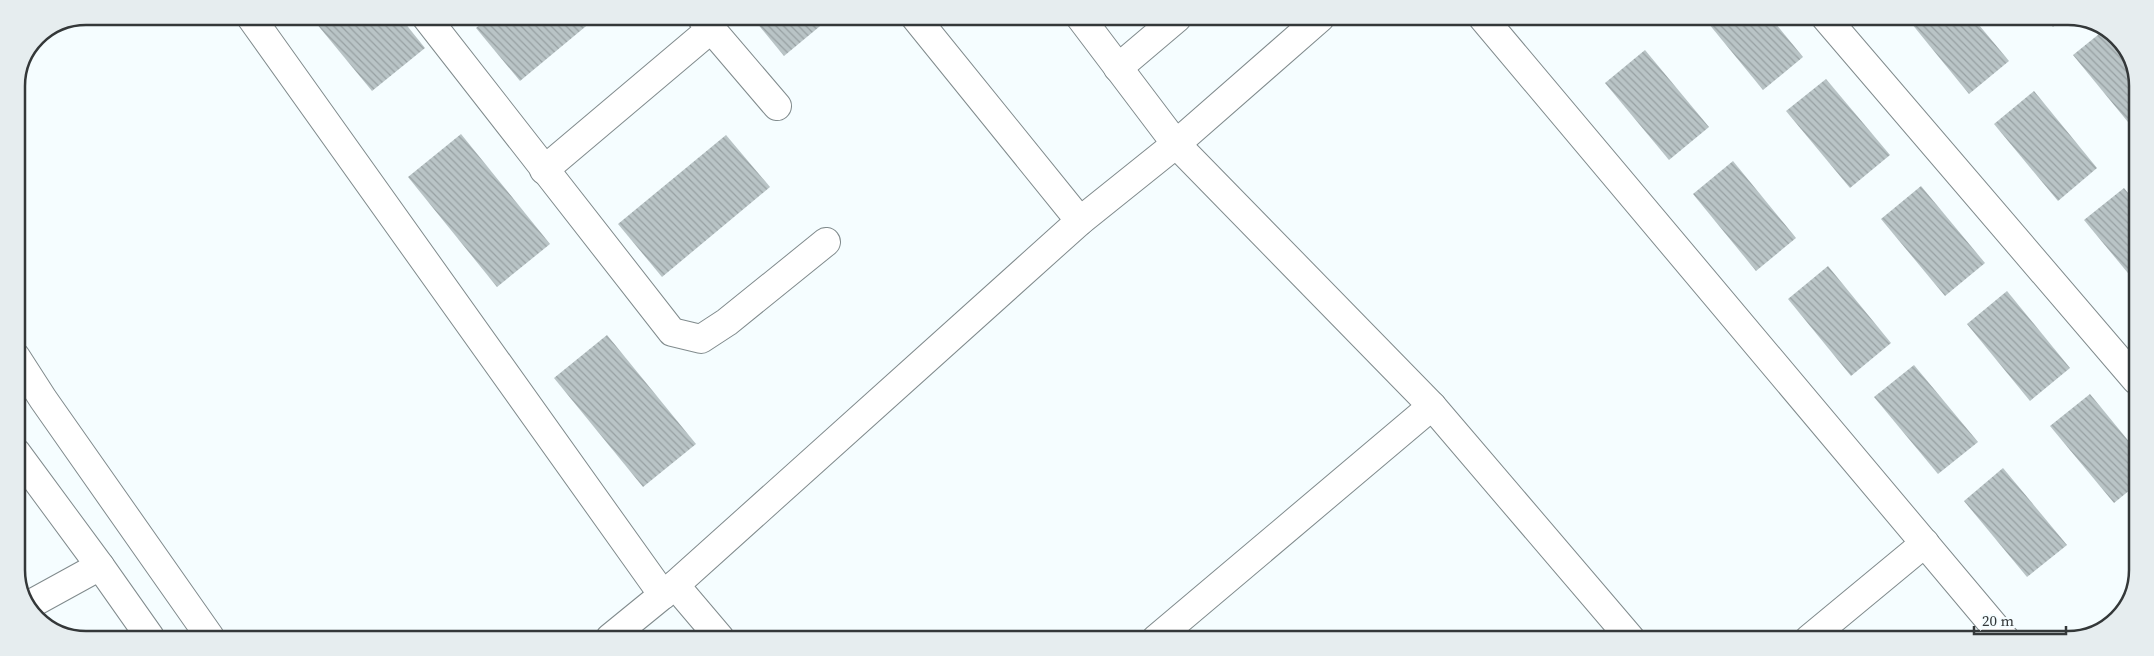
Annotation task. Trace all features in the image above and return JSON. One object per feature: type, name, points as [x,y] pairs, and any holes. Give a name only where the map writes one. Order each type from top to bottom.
[{"type":"street","points":[[257,25],[669,590],[713,631]]},
{"type":"street","points":[[432,25],[672,332],[701,339],[727,322],[826,242]]},
{"type":"street","points":[[544,170],[704,25]]},
{"type":"street","points":[[708,25],[777,106]]},
{"type":"street","points":[[921,25],[1080,221]]},
{"type":"street","points":[[1085,25],[1176,144],[1432,406],[1624,631]]},
{"type":"street","points":[[1118,68],[1169,25]]},
{"type":"street","points":[[619,631],[669,590],[1080,221],[1176,144],[1312,25]]},
{"type":"street","points":[[1489,25],[1998,631]]},
{"type":"street","points":[[1832,25],[2129,372]]},
{"type":"street","points":[[25,377],[205,631]]},
{"type":"street","points":[[1165,631],[1432,406]]},
{"type":"street","points":[[25,464],[146,631]]},
{"type":"street","points":[[1819,631],[1925,543]]},
{"type":"street","points":[[34,602],[100,566]]},
{"type":"building","points":[[318,25],[406,25],[425,48],[372,91]]},
{"type":"building","points":[[480,25],[587,25],[520,81],[476,28]]},
{"type":"building","points":[[759,25],[821,25],[784,56]]},
{"type":"building","points":[[1710,25],[1777,25],[1803,57],[1763,90]]},
{"type":"building","points":[[1913,25],[1979,25],[2009,61],[1969,94]]},
{"type":"building","points":[[2100,34],[2121,55],[2129,82],[2129,123],[2073,55]]},
{"type":"building","points":[[1645,50],[1709,127],[1669,160],[1605,83]]},
{"type":"building","points":[[1826,79],[1890,155],[1850,188],[1786,111]]},
{"type":"building","points":[[2034,91],[2097,168],[2058,201],[1994,124]]},
{"type":"building","points":[[461,134],[550,244],[497,287],[408,177]]},
{"type":"building","points":[[726,135],[770,187],[662,277],[618,224]]},
{"type":"building","points":[[1733,161],[1796,238],[1756,271],[1693,194]]},
{"type":"building","points":[[1921,186],[1985,263],[1945,296],[1881,219]]},
{"type":"building","points":[[2124,188],[2129,194],[2129,274],[2084,220]]},
{"type":"building","points":[[1828,266],[1891,343],[1851,376],[1788,299]]},
{"type":"building","points":[[2007,291],[2070,368],[2030,401],[1967,324]]},
{"type":"building","points":[[607,335],[696,444],[643,487],[554,378]]},
{"type":"building","points":[[1914,365],[1978,442],[1938,474],[1874,397]]},
{"type":"building","points":[[2090,394],[2129,441],[2129,491],[2114,503],[2050,426]]},
{"type":"building","points":[[2003,468],[2067,545],[2027,577],[1964,501]]}]
